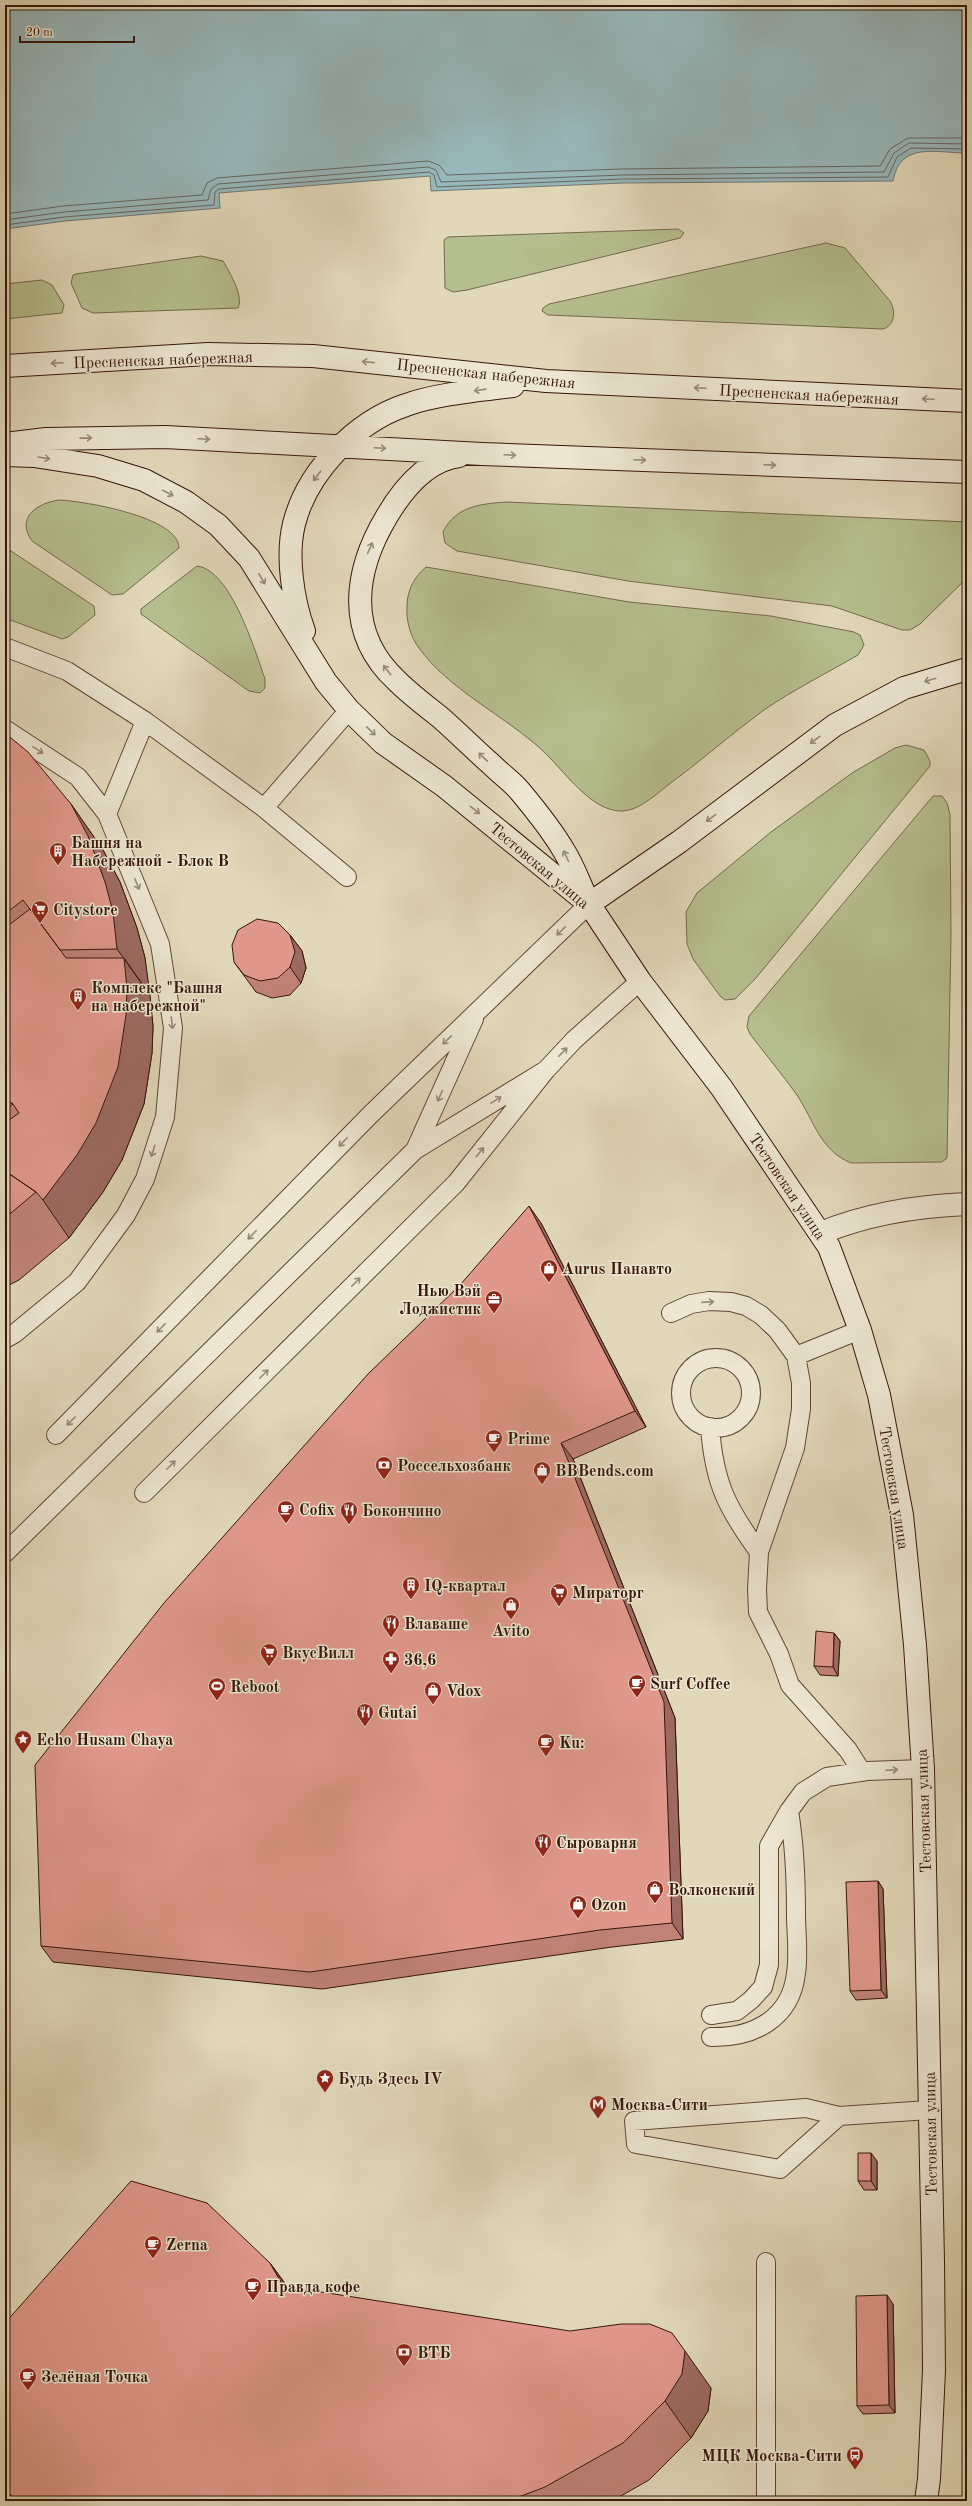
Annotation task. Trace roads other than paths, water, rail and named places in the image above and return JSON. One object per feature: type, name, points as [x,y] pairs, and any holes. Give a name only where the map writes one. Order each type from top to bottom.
[{"type":"main road","name":"Пресненская набережная","points":[[5,366],[208,354],[313,356],[546,381],[967,401]]},
{"type":"main road","points":[[326,682],[295,608],[291,567],[294,526],[300,504],[310,485],[341,446],[372,422],[406,405],[477,390],[546,381]]},
{"type":"main road","points":[[5,444],[46,439],[165,437],[482,454],[967,472]]},
{"type":"main road","points":[[482,454],[445,458],[426,470],[405,490],[390,510],[367,553],[360,584],[360,608],[365,632],[376,655],[395,680],[442,719],[518,790],[564,850],[589,904],[679,842],[835,725],[904,688],[967,669]]},
{"type":"main road","points":[[5,455],[34,456],[98,466],[144,480],[186,502],[218,525],[249,558],[326,682]]},
{"type":"main road","name":"Тестовская улица","points":[[326,682],[349,710],[383,743],[490,822],[589,904],[640,981],[721,1087],[821,1234],[860,1330],[879,1395],[902,1515],[915,1645],[923,1769],[928,1940],[928,2110],[934,2370],[929,2480],[926,2501]]},
{"type":"main road","points":[[821,1234],[851,1221],[884,1214],[967,1204]]},
{"type":"lane","points":[[5,647],[67,671],[145,721],[264,808],[347,877]]},
{"type":"lane","points":[[264,808],[349,710]]},
{"type":"lane","points":[[107,814],[145,721]]},
{"type":"lane","points":[[5,729],[78,777],[107,814],[160,944],[173,1028],[165,1117],[145,1179],[126,1215],[77,1282],[14,1334],[5,1339]]},
{"type":"lane","points":[[56,1435],[370,1114],[589,904]]},
{"type":"lane","points":[[144,1493],[456,1183],[546,1070],[574,1040],[640,981]]},
{"type":"lane","points":[[415,1150],[479,1009]]},
{"type":"lane","points":[[5,1553],[415,1150],[546,1070]]},
{"type":"lane","points":[[672,1313],[691,1304],[709,1301],[731,1302],[746,1306],[761,1315],[777,1330],[796,1356],[801,1383],[801,1409],[795,1448],[759,1552],[757,1589],[758,1612],[779,1654],[790,1684],[848,1750],[862,1772]]},
{"type":"lane","points":[[796,1356],[860,1330]]},
{"type":"lane","points":[[710,1427],[712,1460],[720,1487],[737,1521],[759,1552]]},
{"type":"lane","points":[[711,2014],[737,2010],[752,2000],[763,1987],[769,1964],[769,1846],[789,1811],[803,1792],[827,1777],[862,1772],[923,1769]]},
{"type":"lane","points":[[711,2038],[748,2034],[766,2025],[780,2011],[790,1996],[796,1973],[796,1848],[789,1811]]},
{"type":"lane","points":[[839,2116],[780,2169],[636,2144],[634,2121],[806,2108],[839,2116],[928,2110]]},
{"type":"lane","points":[[766,2262],[766,2501]]},
{"type":"water","points":[[5,5],[967,5],[967,153],[932,151],[911,155],[903,160],[897,168],[893,181],[623,183],[431,191],[430,176],[219,193],[220,208],[65,221],[5,229]]},
{"type":"place","name":"Башня на Набережной - Блок В","points":[[58,866]]},
{"type":"place","name":"Citystore","points":[[40,924]]},
{"type":"place","name":"Комплекс \"Башня на набережной\"","points":[[78,1011]]},
{"type":"place","name":"Aurus Панавто","points":[[549,1283]]},
{"type":"place","name":"Нью Вэй Лоджистик","points":[[494,1314]]},
{"type":"place","name":"Prime","points":[[494,1453]]},
{"type":"place","name":"Россельхозбанк","points":[[384,1480]]},
{"type":"place","name":"BBBends.com","points":[[542,1485]]},
{"type":"place","name":"Cofix","points":[[286,1524]]},
{"type":"place","name":"Бокончино","points":[[349,1525]]},
{"type":"place","name":"IQ-квартал","points":[[411,1600]]},
{"type":"place","name":"Мираторг","points":[[559,1607]]},
{"type":"place","name":"Avito","points":[[511,1620]]},
{"type":"place","name":"Влаваше","points":[[391,1638]]},
{"type":"place","name":"ВкусВилл","points":[[269,1667]]},
{"type":"place","name":"36,6","points":[[391,1674]]},
{"type":"place","name":"Surf Coffee","points":[[637,1698]]},
{"type":"place","name":"Reboot","points":[[217,1701]]},
{"type":"place","name":"Vdox","points":[[433,1705]]},
{"type":"place","name":"Gutai","points":[[365,1727]]},
{"type":"place","name":"Echo Husam Chaya","points":[[23,1754]]},
{"type":"place","name":"Ku:","points":[[546,1757]]},
{"type":"place","name":"Сыроварня","points":[[543,1857]]},
{"type":"place","name":"Волконский","points":[[655,1904]]},
{"type":"place","name":"Ozon","points":[[578,1919]]},
{"type":"place","name":"Будь Здесь IV","points":[[325,2093]]},
{"type":"place","name":"Москва-Сити","points":[[598,2119]]},
{"type":"place","name":"Zerna","points":[[153,2259]]},
{"type":"place","name":"Правда кофе","points":[[253,2301]]},
{"type":"place","name":"ВТБ","points":[[404,2367]]},
{"type":"place","name":"Зелёная Точка","points":[[28,2391]]},
{"type":"place","name":"МЦК Москва-Сити","points":[[855,2470]]}]
